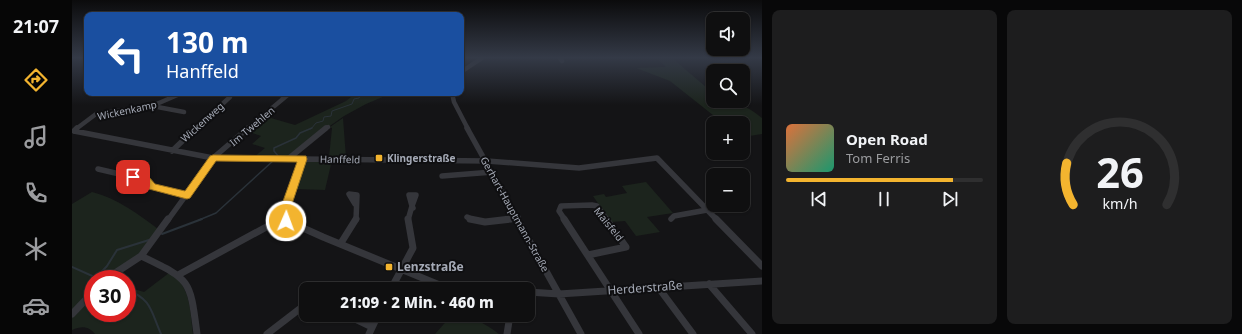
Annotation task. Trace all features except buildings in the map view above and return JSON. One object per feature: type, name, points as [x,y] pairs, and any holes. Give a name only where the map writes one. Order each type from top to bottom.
[{"type":"street","name":"Wickenkamp","points":[[74,131],[96,114],[152,106],[175,96]]},
{"type":"street","name":"Wickenweg","points":[[172,151],[230,96]]},
{"type":"street","name":"Im Twehlen","points":[[120,270],[141,256],[213,158],[287,96]]},
{"type":"street","name":"Gerhart-Hauptmann-Straße","points":[[453,96],[459,112],[581,334]]},
{"type":"street","points":[[152,106],[184,112]]},
{"type":"street","points":[[288,159],[328,127]]},
{"type":"street","name":"Hanffeld","points":[[74,131],[213,158],[487,161],[579,168],[656,158],[706,209]]},
{"type":"street","points":[[178,275],[282,218],[303,159]]},
{"type":"street","points":[[98,169],[145,180],[152,187],[187,195]]},
{"type":"street","points":[[442,176],[493,172]]},
{"type":"street","points":[[341,243],[354,224],[357,210],[355,204]]},
{"type":"street","name":"Maisfeld","points":[[588,255],[626,247],[597,206],[561,206],[559,211],[639,334]]},
{"type":"street","points":[[395,282],[413,248],[413,239],[408,220],[413,208]]},
{"type":"street","points":[[671,219],[674,216],[706,210]]},
{"type":"street","points":[[709,212],[762,266]]},
{"type":"street","points":[[467,217],[473,221],[494,222],[518,217]]},
{"type":"street","points":[[282,218],[323,237],[341,243],[433,282]]},
{"type":"street","points":[[141,256],[178,275],[185,282],[192,298],[197,334]]},
{"type":"street","name":"Herderstraße","points":[[535,292],[559,294],[762,281]]},
{"type":"street","points":[[709,284],[752,334]]},
{"type":"street","points":[[658,287],[693,334]]},
{"type":"street","points":[[72,314],[84,301]]},
{"type":"street","points":[[267,334],[299,309]]},
{"type":"street","points":[[358,322],[371,330]]},
{"type":"street","points":[[507,334],[509,322]]},
{"type":"shaded area","points":[[651,74],[690,74],[706,87],[706,108],[747,108],[762,118],[762,134],[750,136],[750,116],[714,116],[670,81]]},
{"type":"shaded area","points":[[352,96],[385,96],[344,116],[286,157],[254,157],[265,148],[252,144],[261,136],[247,131],[264,116],[295,125],[346,101]]},
{"type":"shaded area","points":[[343,118],[346,158],[329,157],[332,128],[330,127]]},
{"type":"shaded area","points":[[332,160],[325,190],[296,189],[305,162]]},
{"type":"shaded area","points":[[646,182],[673,213],[647,217],[660,232],[636,236],[625,221],[611,222],[593,196],[604,194],[606,197],[627,193],[622,186]]},
{"type":"shaded area","points":[[92,192],[119,202],[158,229],[140,254],[116,270],[84,270],[84,297],[72,310],[72,204]]},
{"type":"shaded area","points":[[169,273],[176,278],[182,284],[188,299],[193,334],[95,334],[90,329],[85,328],[72,330],[72,318],[84,305],[84,322],[136,322],[136,290],[144,292]]},
{"type":"shaded area","points":[[446,322],[481,322],[499,334],[435,334]]},
{"type":"waterway","points":[[312,128],[316,123],[323,121],[324,117],[331,116],[332,111],[352,104],[354,99],[359,98],[360,96]]},
{"type":"waterway","points":[[279,157],[274,151],[274,148],[296,138],[300,133],[312,128]]},
{"type":"waterway","points":[[199,220],[216,213],[274,160]]},
{"type":"waterway","points":[[162,234],[202,219]]},
{"type":"waterway","points":[[103,270],[117,250],[149,240]]},
{"type":"waterway","points":[[72,267],[84,272]]},
{"type":"waterway","points":[[136,295],[150,307],[161,334]]},
{"type":"place","name":"Klingerstraße","points":[[379,158]]},
{"type":"place","name":"Lenzstraße","points":[[389,267]]},
{"type":"route","points":[[133,177],[145,180],[152,187],[187,195],[213,158],[303,159],[282,218],[286,221]]}]
